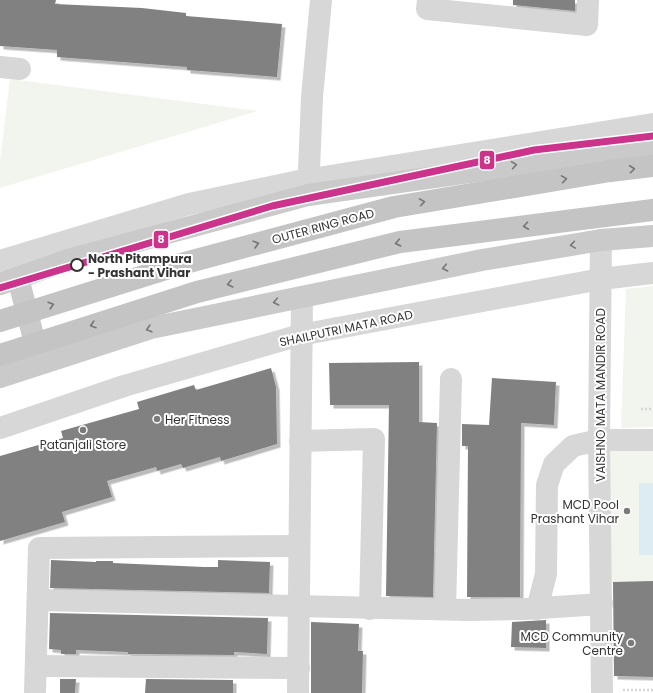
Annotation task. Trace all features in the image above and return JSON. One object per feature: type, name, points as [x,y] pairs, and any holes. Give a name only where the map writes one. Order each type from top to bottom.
[{"type":"highway","name":"OUTER RING ROAD","points":[[0,321],[185,263],[394,207],[610,171],[653,166]]},
{"type":"highway","points":[[0,355],[197,292],[400,242],[653,210]]},
{"type":"main road","points":[[41,364],[9,281],[71,259],[309,187],[653,146]]},
{"type":"main road","points":[[0,377],[151,328],[482,260],[601,240],[653,236]]},
{"type":"street","points":[[309,187],[312,98],[321,0]]},
{"type":"street","points":[[428,0],[427,9],[587,25],[588,0]]},
{"type":"street","points":[[0,261],[188,204],[309,187],[653,124]]},
{"type":"street","name":"VAISHNO MATA MANDIR ROAD","points":[[601,240],[600,440],[602,692]]},
{"type":"street","name":"SHAILPUTRI MATA ROAD","points":[[0,428],[124,386],[300,335],[601,279],[653,273]]},
{"type":"street","points":[[298,693],[300,335],[302,297]]},
{"type":"street","points":[[445,609],[451,379]]},
{"type":"street","points":[[300,441],[374,439],[370,608]]},
{"type":"street","points":[[537,609],[546,574],[547,485],[554,464],[573,446],[600,440],[653,440]]},
{"type":"street","points":[[35,693],[39,548],[299,546]]},
{"type":"street","points":[[38,600],[468,610],[537,609],[602,604]]},
{"type":"street","points":[[36,666],[299,668]]},
{"type":"path","points":[[641,409],[653,409]]},
{"type":"path","points":[[602,692],[653,690]]},
{"type":"shaded area","points":[[10,79],[258,111],[0,188],[0,161]]},
{"type":"shaded area","points":[[653,286],[653,427],[621,428],[626,289]]},
{"type":"shaded area","name":"MCD Pool Prashant Vihar","points":[[599,440],[653,440],[653,582],[602,583]]},
{"type":"shaded area","points":[[639,483],[653,483],[653,555],[639,555]]},
{"type":"building","points":[[0,0],[56,0],[55,4],[142,8],[186,13],[186,16],[282,24],[277,77],[187,70],[187,67],[57,57],[57,50],[0,46]]},
{"type":"building","points":[[513,0],[575,0],[575,11],[513,5]]},
{"type":"building","points":[[419,362],[419,422],[437,423],[433,597],[386,596],[389,405],[330,405],[329,363]]},
{"type":"building","points":[[271,368],[276,387],[277,444],[221,461],[220,457],[183,468],[181,464],[157,471],[156,467],[107,481],[112,497],[62,512],[65,522],[0,541],[0,456],[63,438],[61,431],[139,409],[137,402],[194,385],[196,390]]},
{"type":"building","points":[[492,378],[556,382],[554,425],[521,423],[520,597],[467,597],[468,446],[462,446],[462,424],[489,425]]},
{"type":"building","points":[[51,560],[96,562],[113,561],[113,563],[204,567],[218,567],[218,560],[270,562],[269,593],[50,588]]},
{"type":"building","name":"MCD Community Centre","points":[[653,581],[653,677],[614,676],[613,582]]},
{"type":"building","points":[[50,613],[268,618],[267,654],[234,652],[234,655],[128,654],[128,652],[76,650],[76,654],[61,654],[61,650],[49,649]]},
{"type":"building","points":[[546,620],[546,648],[511,647],[512,622]]},
{"type":"building","points":[[311,622],[359,624],[358,651],[363,651],[362,693],[311,693]]},
{"type":"building","points":[[60,679],[76,679],[75,693],[60,693]]},
{"type":"building","points":[[146,679],[233,680],[233,693],[145,693]]},
{"type":"transit line","name":"8","points":[[0,288],[272,206],[534,150],[653,136]]},
{"type":"place","name":"North Pitampura - Prashant Vihar","points":[[77,265]]},
{"type":"place","name":"Her Fitness","points":[[157,419]]},
{"type":"place","name":"Patanjali Store","points":[[83,430]]},
{"type":"place","name":"MCD Pool Prashant Vihar","points":[[627,511]]},
{"type":"place","name":"MCD Community Centre","points":[[631,643]]}]
